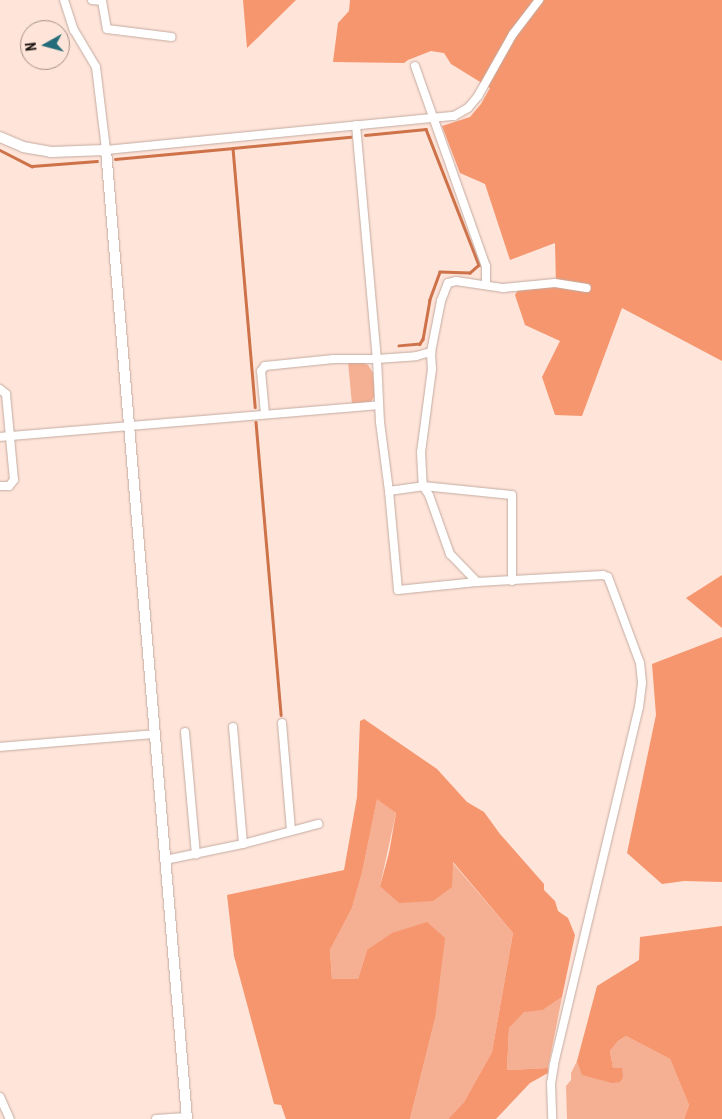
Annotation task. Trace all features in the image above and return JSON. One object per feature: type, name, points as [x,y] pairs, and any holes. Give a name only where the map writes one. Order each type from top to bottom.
[{"type":"street","points":[[64,0],[74,30],[96,67],[106,150],[155,734],[186,1118],[156,1119]]},
{"type":"street","points":[[92,0],[102,1],[106,29],[172,37]]},
{"type":"street","points":[[0,137],[23,147],[50,152],[106,150],[454,116],[473,104],[513,34],[539,0]]},
{"type":"street","points":[[416,66],[486,266],[486,285]]},
{"type":"street","points":[[356,126],[377,359],[379,405],[398,590],[477,582],[595,574],[608,577],[640,663],[642,683],[635,728],[554,1065],[552,1119]]},
{"type":"street","points":[[477,582],[450,554],[429,495],[423,486],[421,452],[432,369],[431,352],[441,301],[448,283],[503,288],[555,283],[587,288]]},
{"type":"street","points":[[265,414],[261,371],[264,366],[334,358],[377,359],[416,356],[431,352]]},
{"type":"street","points":[[0,389],[6,394],[14,480],[9,486],[0,486]]},
{"type":"street","points":[[0,437],[379,405]]},
{"type":"street","points":[[389,491],[423,486],[512,495],[512,581]]},
{"type":"street","points":[[282,723],[291,831]]},
{"type":"street","points":[[233,727],[243,844]]},
{"type":"street","points":[[185,732],[196,854]]},
{"type":"street","points":[[0,747],[155,734]]},
{"type":"street","points":[[165,860],[243,844],[318,824]]},
{"type":"street","points":[[0,1097],[10,1119]]},
{"type":"shaded area","points":[[243,0],[296,0],[247,48]]},
{"type":"shaded area","points":[[350,0],[722,0],[722,361],[622,308],[582,416],[555,415],[542,377],[560,341],[525,325],[515,295],[518,290],[556,285],[555,243],[510,260],[485,184],[460,173],[442,126],[470,117],[481,104],[490,88],[451,64],[444,53],[431,51],[404,63],[333,62],[338,23],[349,11]]},
{"type":"shaded area","points":[[360,361],[368,365],[373,373],[375,396],[370,403],[352,404],[348,362]]},
{"type":"shaded area","points":[[722,575],[722,628],[686,598]]},
{"type":"shaded area","points":[[722,637],[722,882],[684,881],[662,884],[627,853],[656,715],[652,664]]},
{"type":"shaded area","points":[[364,719],[437,769],[467,802],[484,812],[500,834],[544,884],[544,890],[555,901],[558,911],[568,918],[575,935],[562,997],[543,1010],[524,1012],[509,1028],[507,1070],[548,1068],[548,1073],[530,1083],[496,1119],[448,1119],[464,1102],[492,1052],[513,933],[453,862],[452,887],[433,901],[399,903],[380,886],[389,853],[396,813],[377,799],[362,873],[352,908],[330,950],[332,979],[358,979],[367,950],[392,933],[427,922],[445,938],[435,1019],[410,1119],[286,1119],[281,1105],[274,1104],[234,956],[227,895],[344,870],[357,797],[360,721]]},
{"type":"shaded area","points":[[377,798],[396,813],[380,886],[452,862],[513,933],[492,1052],[464,1102],[448,1119],[410,1119],[435,1019],[367,950],[358,979],[332,979],[330,950],[352,908],[362,873]]},
{"type":"shaded area","points":[[722,926],[722,1119],[684,1119],[689,1105],[670,1059],[626,1036],[618,1041],[610,1051],[613,1068],[622,1068],[623,1077],[620,1082],[612,1083],[582,1075],[577,1061],[597,986],[639,960],[640,937]]},
{"type":"shaded area","points":[[562,997],[548,1068],[507,1070],[509,1028],[524,1011],[543,1010]]},
{"type":"shaded area","points":[[626,1036],[670,1059],[689,1105],[684,1119],[567,1119],[566,1086],[571,1080],[571,1073],[578,1059],[613,1068],[610,1051],[618,1041]]},
{"type":"waterway","points":[[365,135],[426,129],[479,265],[470,273],[440,272],[430,300],[423,339],[420,344],[399,346]]},
{"type":"waterway","points":[[233,148],[350,137]]},
{"type":"waterway","points":[[115,159],[233,148],[255,407]]},
{"type":"waterway","points":[[0,150],[32,166],[97,161]]},
{"type":"waterway","points":[[256,422],[281,715]]}]
